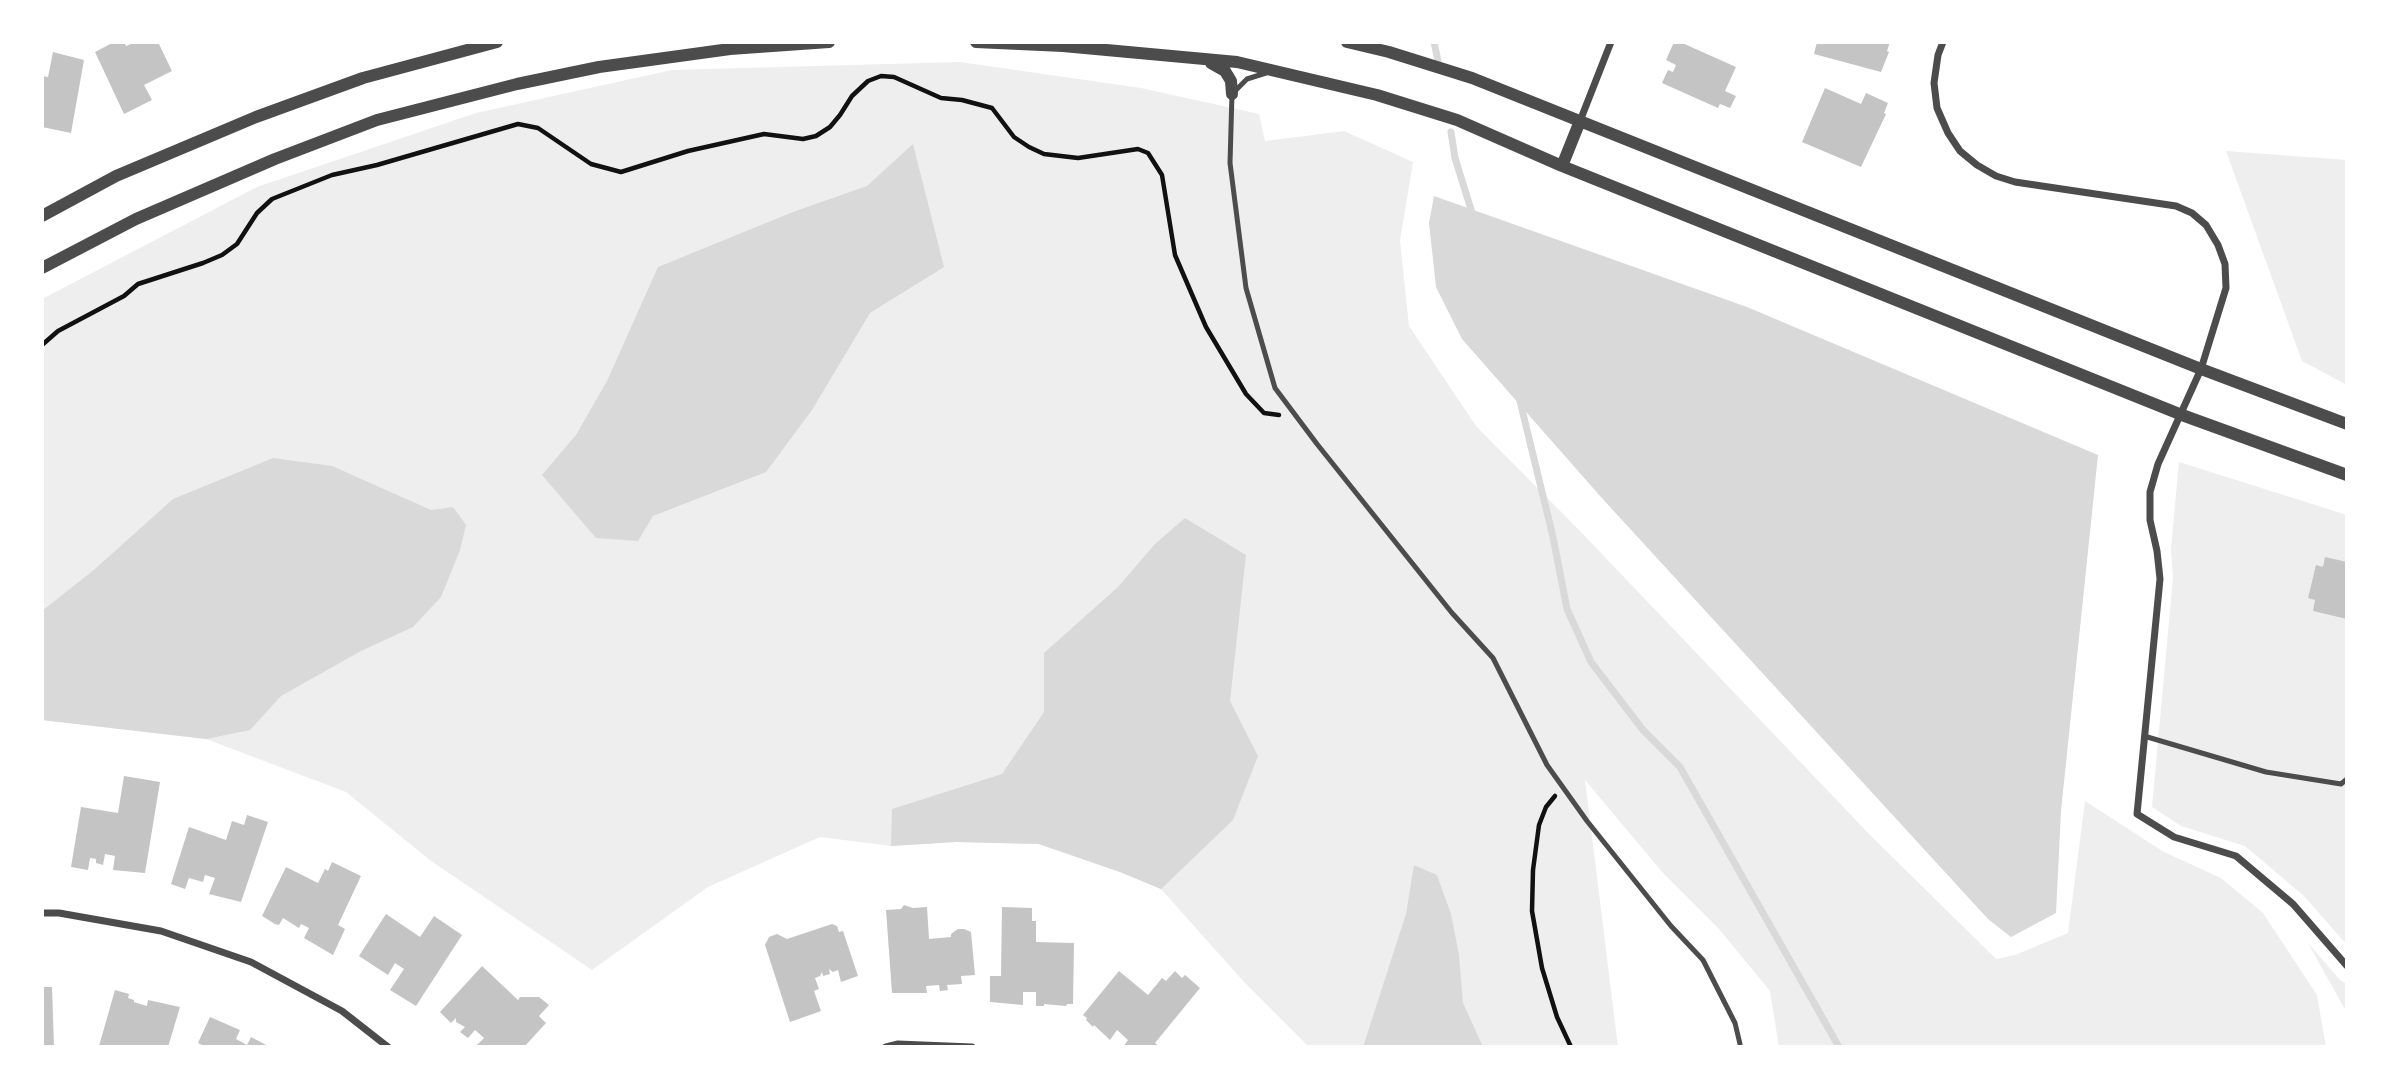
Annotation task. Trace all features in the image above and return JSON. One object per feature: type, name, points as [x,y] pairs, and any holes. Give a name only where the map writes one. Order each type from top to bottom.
[{"type":"street","points":[[42,216],[116,176],[256,117],[363,78],[497,42]]},
{"type":"street","points":[[42,268],[136,219],[275,159],[377,120],[517,83],[599,67],[729,46],[829,42]]},
{"type":"street","points":[[976,42],[1063,46],[1237,62],[1377,95],[1457,120],[1562,166],[2182,415],[2347,475]]},
{"type":"street","points":[[1347,42],[1389,51],[1472,78],[2201,369],[2347,424]]},
{"type":"street","points":[[1562,166],[1611,42]]},
{"type":"street","points":[[1943,42],[1934,83],[1937,108],[1948,133],[1961,151],[1977,165],[1996,176],[2015,182],[2176,206],[2192,213],[2206,225],[2218,244],[2225,264],[2227,288],[2201,369],[2158,464],[2150,492],[2150,520],[2160,579],[2137,814],[2174,838],[2236,856],[2293,904],[2347,966]]},
{"type":"street","points":[[1201,59],[1225,71],[1231,81],[1232,94]]},
{"type":"street","points":[[42,913],[59,913],[161,930],[251,962],[342,1011],[388,1047]]},
{"type":"street","points":[[886,1047],[898,1044],[972,1047]]},
{"type":"lane","points":[[1280,72],[1265,73],[1247,79],[1232,94],[1230,163],[1245,288],[1275,388],[1452,613],[1493,658],[1547,765],[1671,926],[1703,961],[1735,1023],[1740,1044]]},
{"type":"lane","points":[[2144,736],[2266,772],[2341,784],[2347,779]]},
{"type":"path","points":[[42,345],[58,331],[124,296],[138,284],[222,255],[237,244],[257,213],[272,199],[332,175],[377,165],[518,124],[538,128],[591,164],[621,172],[688,151],[764,134],[803,139],[816,136],[830,127],[852,96],[868,81],[881,76],[894,77],[941,98],[992,108],[1014,137],[1029,148],[1044,154],[1078,158],[1138,149],[1148,153],[1162,174],[1175,255],[1206,327],[1223,358],[1246,394],[1264,413],[1294,413]]},
{"type":"path","points":[[1562,786],[1546,807],[1539,825],[1533,870],[1532,911],[1542,968],[1557,1017],[1571,1047]]},
{"type":"shaded area","points":[[960,62],[1141,88],[1259,114],[1265,141],[1344,131],[1413,162],[1400,241],[1409,326],[1476,426],[1870,835],[1996,959],[2015,955],[2068,933],[2085,801],[2164,852],[2221,878],[2263,913],[2317,995],[2326,1047],[1779,1047],[1770,991],[1719,929],[1663,873],[1585,780],[1618,1047],[1309,1047],[1244,982],[1161,889],[1038,844],[956,842],[891,846],[820,837],[708,887],[592,970],[431,861],[346,792],[206,739],[42,720],[42,299],[257,187],[476,113],[672,70]]},
{"type":"shaded area","points":[[913,144],[944,267],[870,313],[812,410],[766,472],[653,516],[638,541],[596,538],[542,475],[576,435],[607,381],[658,267],[793,212],[867,186]]},
{"type":"shaded area","points":[[2226,151],[2347,160],[2347,385],[2302,361]]},
{"type":"shaded area","points":[[1434,196],[1747,307],[2098,455],[2061,811],[2056,913],[2011,937],[1988,919],[1600,496],[1462,339],[1436,287],[1429,223]]},
{"type":"shaded area","points":[[273,458],[332,466],[431,510],[453,507],[466,525],[460,550],[441,597],[413,627],[361,651],[281,696],[250,730],[206,739],[42,720],[42,611],[95,569],[173,499]]},
{"type":"shaded area","points":[[2179,462],[2347,515],[2347,945],[2304,896],[2245,846],[2181,826],[2152,807],[2173,578],[2171,548]]},
{"type":"shaded area","points":[[1185,518],[1246,555],[1230,701],[1258,756],[1233,820],[1161,889],[1039,844],[956,842],[891,846],[892,809],[1002,774],[1044,712],[1044,653],[1118,587],[1155,544]]},
{"type":"shaded area","points":[[1414,865],[1437,875],[1451,914],[1459,955],[1463,1003],[1483,1047],[1363,1047],[1406,914]]},
{"type":"shaded area","points":[[2308,943],[2340,980],[2347,984],[2347,1013]]},
{"type":"building","points":[[114,42],[124,42],[126,46],[136,42],[158,42],[172,71],[144,85],[152,100],[124,114],[95,52]]},
{"type":"building","points":[[1674,42],[1680,42],[1736,67],[1725,91],[1736,96],[1730,108],[1720,104],[1718,108],[1662,83],[1668,70],[1673,72],[1676,65],[1666,60]]},
{"type":"building","points":[[1817,42],[1890,42],[1881,72],[1814,54]]},
{"type":"building","points":[[53,52],[84,60],[71,133],[42,127],[42,76],[48,77]]},
{"type":"building","points":[[1825,88],[1861,104],[1866,93],[1888,103],[1884,113],[1886,114],[1861,167],[1802,142]]},
{"type":"building","points":[[2325,557],[2347,562],[2347,619],[2313,611],[2315,600],[2308,598],[2316,565],[2323,567]]},
{"type":"building","points":[[124,776],[160,782],[145,873],[113,870],[115,856],[105,854],[103,865],[90,858],[88,870],[71,867],[81,807],[118,813]]},
{"type":"building","points":[[247,815],[268,822],[241,902],[209,894],[215,878],[205,875],[203,882],[189,878],[185,889],[171,884],[189,827],[226,840],[232,821],[244,825]]},
{"type":"building","points":[[332,862],[361,876],[338,925],[345,929],[333,955],[304,938],[309,928],[301,924],[299,928],[283,918],[279,925],[275,924],[262,916],[286,867],[318,883]]},
{"type":"building","points":[[904,905],[913,908],[927,907],[929,939],[951,937],[958,929],[971,932],[975,975],[961,976],[962,984],[947,985],[948,990],[940,991],[939,985],[926,986],[927,993],[892,993],[886,910],[901,909]]},
{"type":"building","points":[[1002,907],[1032,908],[1032,921],[1036,921],[1036,942],[1074,943],[1073,1004],[1036,1006],[1036,992],[1023,992],[1023,1005],[990,1002],[990,976],[1001,976]]},
{"type":"building","points":[[386,914],[420,937],[434,916],[462,935],[416,1006],[390,990],[404,969],[395,963],[388,975],[359,956]]},
{"type":"building","points":[[832,924],[837,926],[839,932],[843,931],[858,976],[841,982],[838,970],[833,972],[829,969],[830,974],[823,976],[822,972],[815,978],[819,989],[814,991],[821,1011],[790,1022],[765,945],[769,937],[777,934],[787,939]]},
{"type":"building","points":[[482,966],[518,1000],[520,997],[539,997],[549,1005],[539,1016],[546,1023],[524,1047],[475,1047],[484,1038],[475,1030],[468,1038],[460,1032],[465,1027],[456,1022],[456,1018],[451,1023],[440,1012]]},
{"type":"building","points":[[1119,971],[1148,995],[1162,978],[1166,981],[1175,971],[1182,978],[1185,975],[1200,988],[1155,1043],[1160,1047],[1123,1047],[1128,1040],[1117,1030],[1110,1040],[1083,1015]]},
{"type":"building","points":[[42,987],[52,987],[54,1047],[42,1047]]},
{"type":"building","points":[[115,990],[129,994],[128,998],[134,1002],[147,1006],[148,1000],[180,1007],[168,1047],[99,1046]]},
{"type":"building","points":[[210,1017],[240,1030],[236,1039],[247,1045],[251,1037],[270,1047],[206,1047],[198,1043]]},
{"type":"waterway","points":[[1434,42],[1438,61]]},
{"type":"waterway","points":[[1451,132],[1455,158],[1473,216]]},
{"type":"waterway","points":[[1519,397],[1553,537],[1567,609],[1591,662],[1643,730],[1680,767],[1839,1047]]}]
